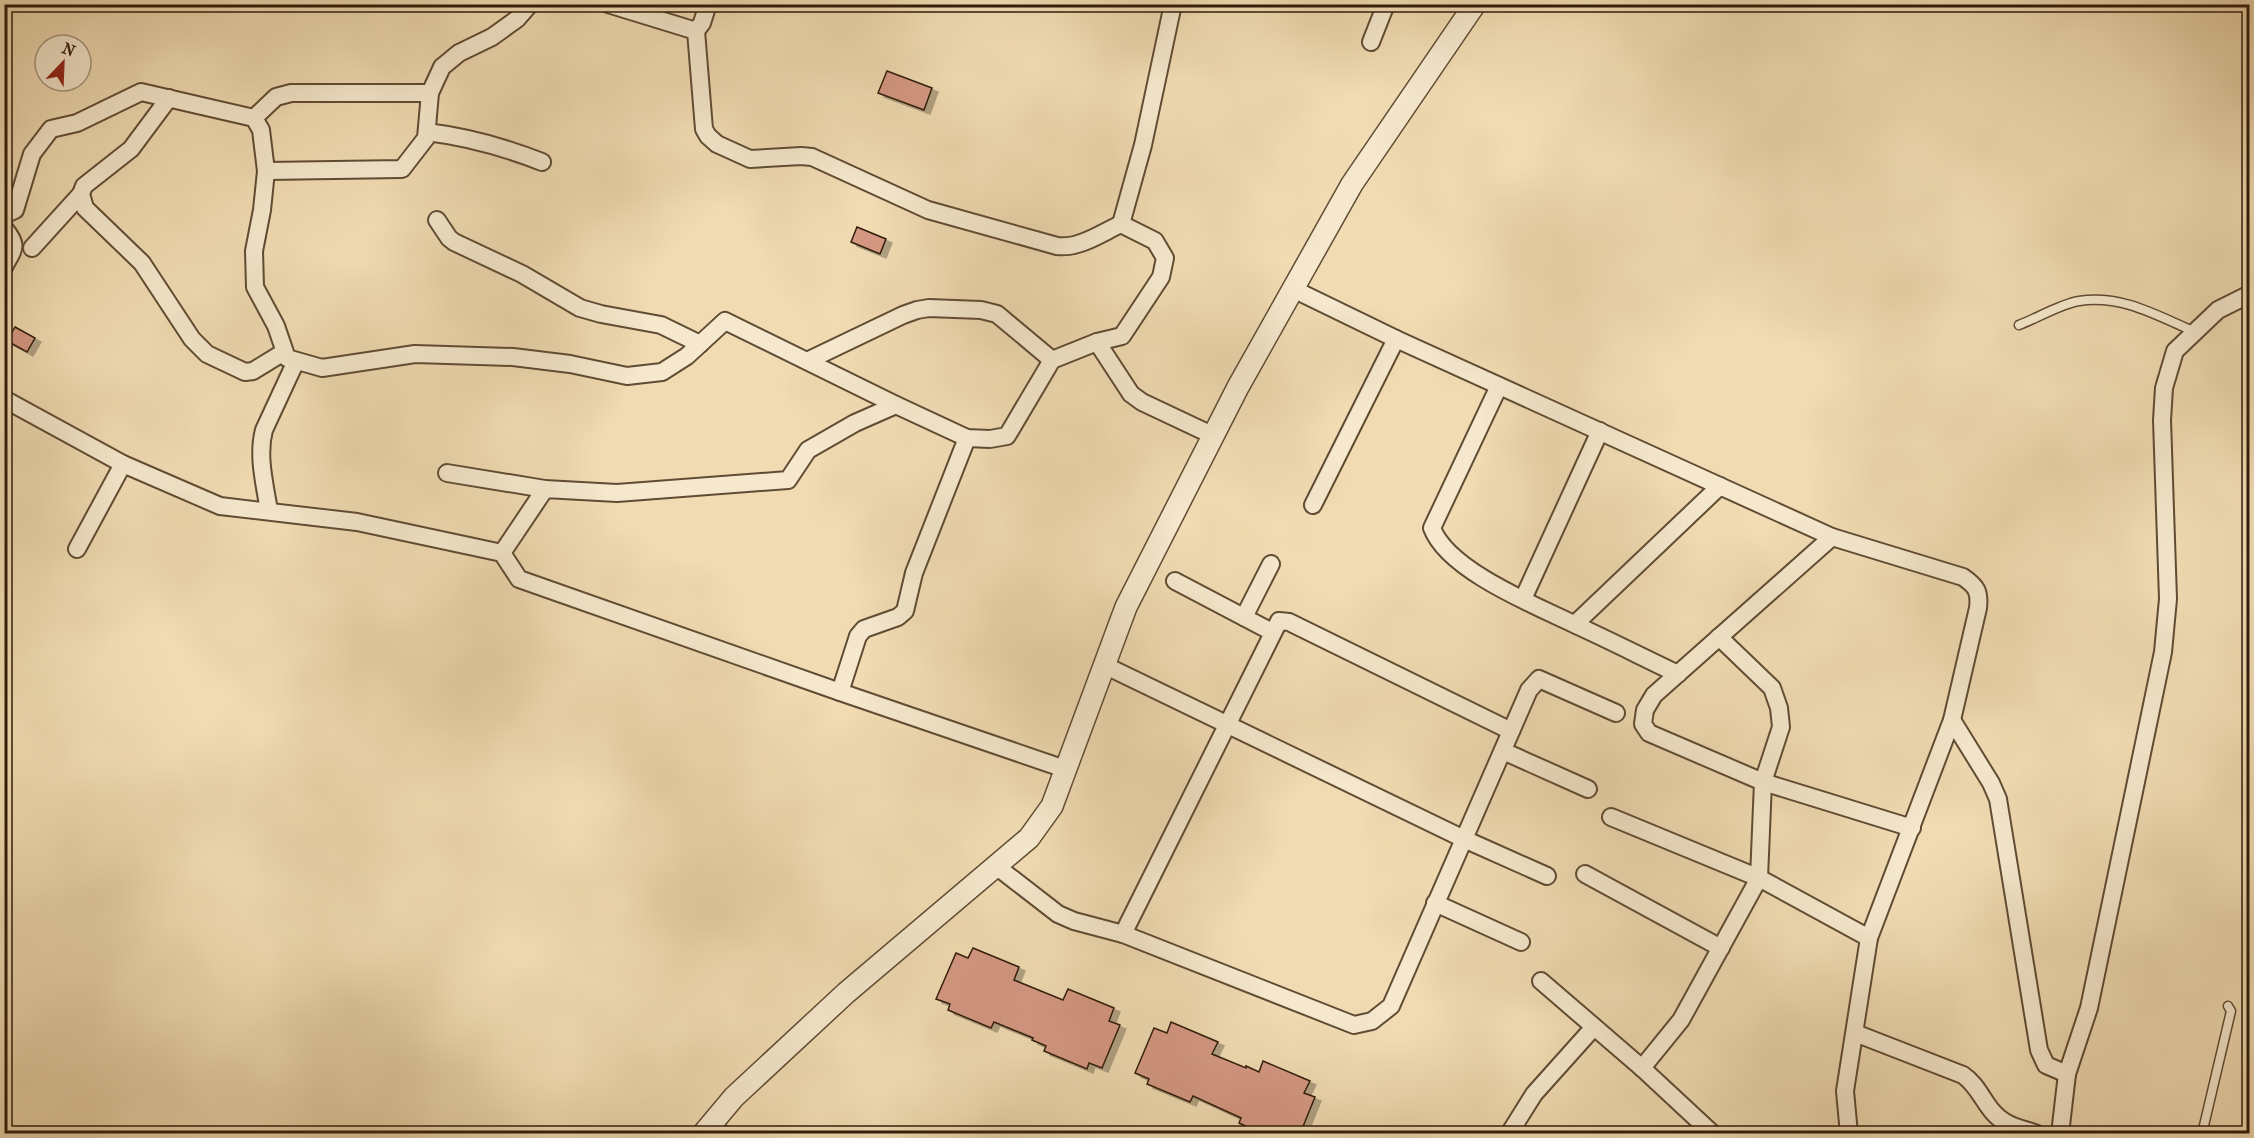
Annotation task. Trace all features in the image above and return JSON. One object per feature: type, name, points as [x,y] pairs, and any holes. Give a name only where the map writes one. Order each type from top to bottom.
[{"type":"street","points":[[266,171],[402,169],[426,138],[430,93],[442,67],[459,53],[492,37],[517,20],[530,4]]},
{"type":"street","points":[[608,4],[696,31]]},
{"type":"street","points":[[708,4],[702,23],[696,31],[704,129],[708,136],[726,148],[750,159],[812,157],[928,210],[1066,247],[1121,224],[1143,145],[1173,4]]},
{"type":"street","points":[[1371,42],[1386,4]]},
{"type":"street","points":[[707,1128],[734,1097],[846,993],[1029,838],[1052,806],[1126,607],[1238,387],[1352,184],[1475,4]]},
{"type":"street","points":[[4,215],[15,210],[32,154],[51,129],[77,123],[141,92],[254,118],[261,130],[266,171],[262,210],[254,251],[255,287],[290,356],[261,441],[269,511]]},
{"type":"street","points":[[254,118],[276,97],[291,93],[430,93]]},
{"type":"street","points":[[32,248],[81,194],[89,181],[131,149],[169,98]]},
{"type":"street","points":[[427,132],[465,137],[492,144],[542,162]]},
{"type":"street","points":[[81,194],[85,208],[142,263],[192,339],[207,354],[245,372],[290,356],[322,368],[415,354],[513,357],[570,364],[627,376],[662,372],[687,356],[725,321],[967,438],[990,439],[1007,436],[1052,360],[1097,342],[1122,336],[1161,277],[1165,258],[1155,241],[1121,224]]},
{"type":"street","points":[[437,220],[448,238],[454,242],[522,274],[580,308],[661,326],[700,344]]},
{"type":"street","points":[[4,228],[14,239],[14,248],[4,267]]},
{"type":"street","points":[[1293,289],[1396,339],[1832,537],[1962,577],[1975,585],[1980,595],[1978,608],[1952,720],[1869,938],[1845,1091],[1849,1134]]},
{"type":"street","points":[[2060,1134],[2067,1074],[2089,1008],[2163,652],[2168,599],[2163,454],[2164,388],[2175,351],[2218,310],[2250,294]]},
{"type":"street","points":[[807,362],[903,315],[917,309],[929,308],[981,310],[997,314],[1052,360]]},
{"type":"street","points":[[1313,505],[1396,339]]},
{"type":"street","points":[[1097,342],[1131,394],[1142,402],[1214,436]]},
{"type":"street","points":[[1499,386],[1432,528],[1436,538],[1458,560],[1523,599],[1677,674]]},
{"type":"street","points":[[4,399],[123,464],[220,506],[357,522],[502,553],[519,579],[1065,769]]},
{"type":"street","points":[[447,473],[545,489],[617,493],[788,480],[808,450],[855,423],[896,405]]},
{"type":"street","points":[[1523,599],[1600,431]]},
{"type":"street","points":[[840,692],[858,636],[864,629],[898,617],[905,611],[917,566],[967,438]]},
{"type":"street","points":[[77,549],[123,464]]},
{"type":"street","points":[[1575,624],[1720,486]]},
{"type":"street","points":[[502,553],[545,489]]},
{"type":"street","points":[[1832,537],[1654,695],[1645,710],[1643,724],[1649,733],[1763,782],[1912,828]]},
{"type":"street","points":[[1244,617],[1271,564]]},
{"type":"street","points":[[1175,580],[1272,632]]},
{"type":"street","points":[[1123,933],[1279,621],[1289,622],[1511,731]]},
{"type":"street","points":[[1642,1068],[1681,1020],[1759,878],[1763,782],[1781,727],[1779,708],[1772,688],[1719,637]]},
{"type":"street","points":[[1104,665],[1464,839],[1547,876]]},
{"type":"street","points":[[996,866],[1058,914],[1074,921],[1123,933],[1354,1025],[1372,1021],[1391,1006],[1529,690],[1539,679],[1616,713]]},
{"type":"street","points":[[1952,720],[1991,783],[1998,799],[2039,1050],[2046,1065],[2067,1074]]},
{"type":"street","points":[[1503,751],[1588,789]]},
{"type":"street","points":[[1611,817],[1759,878],[1869,938]]},
{"type":"street","points":[[1585,874],[1721,948]]},
{"type":"street","points":[[1436,903],[1521,942]]},
{"type":"street","points":[[1541,981],[1642,1068],[1713,1134]]},
{"type":"street","points":[[1509,1134],[1534,1094],[1594,1027]]},
{"type":"street","points":[[1855,1033],[1963,1075],[1978,1087],[1995,1114],[2004,1122],[2037,1134]]},
{"type":"lane","points":[[2019,326],[2078,301],[2107,300],[2132,304],[2195,332]]},
{"type":"lane","points":[[2202,1134],[2231,1011],[2228,1006]]},
{"type":"lane","points":[[707,1128],[732,1134]]},
{"type":"building","points":[[887,71],[932,88],[924,110],[878,93]]},
{"type":"building","points":[[857,227],[886,239],[880,254],[851,242]]},
{"type":"building","points":[[15,327],[35,338],[27,352],[7,341]]},
{"type":"building","points":[[973,948],[1019,967],[1014,980],[1063,1000],[1068,989],[1114,1008],[1109,1021],[1120,1025],[1102,1068],[1089,1063],[1087,1069],[1044,1051],[1046,1046],[1032,1040],[1033,1038],[994,1022],[991,1028],[948,1010],[950,1004],[936,999],[956,953],[968,958]]},
{"type":"building","points":[[1171,1022],[1218,1042],[1212,1054],[1259,1072],[1263,1061],[1310,1081],[1304,1093],[1315,1097],[1300,1134],[1263,1134],[1239,1123],[1241,1118],[1193,1096],[1190,1102],[1147,1084],[1149,1079],[1135,1073],[1154,1028],[1167,1033]]}]
